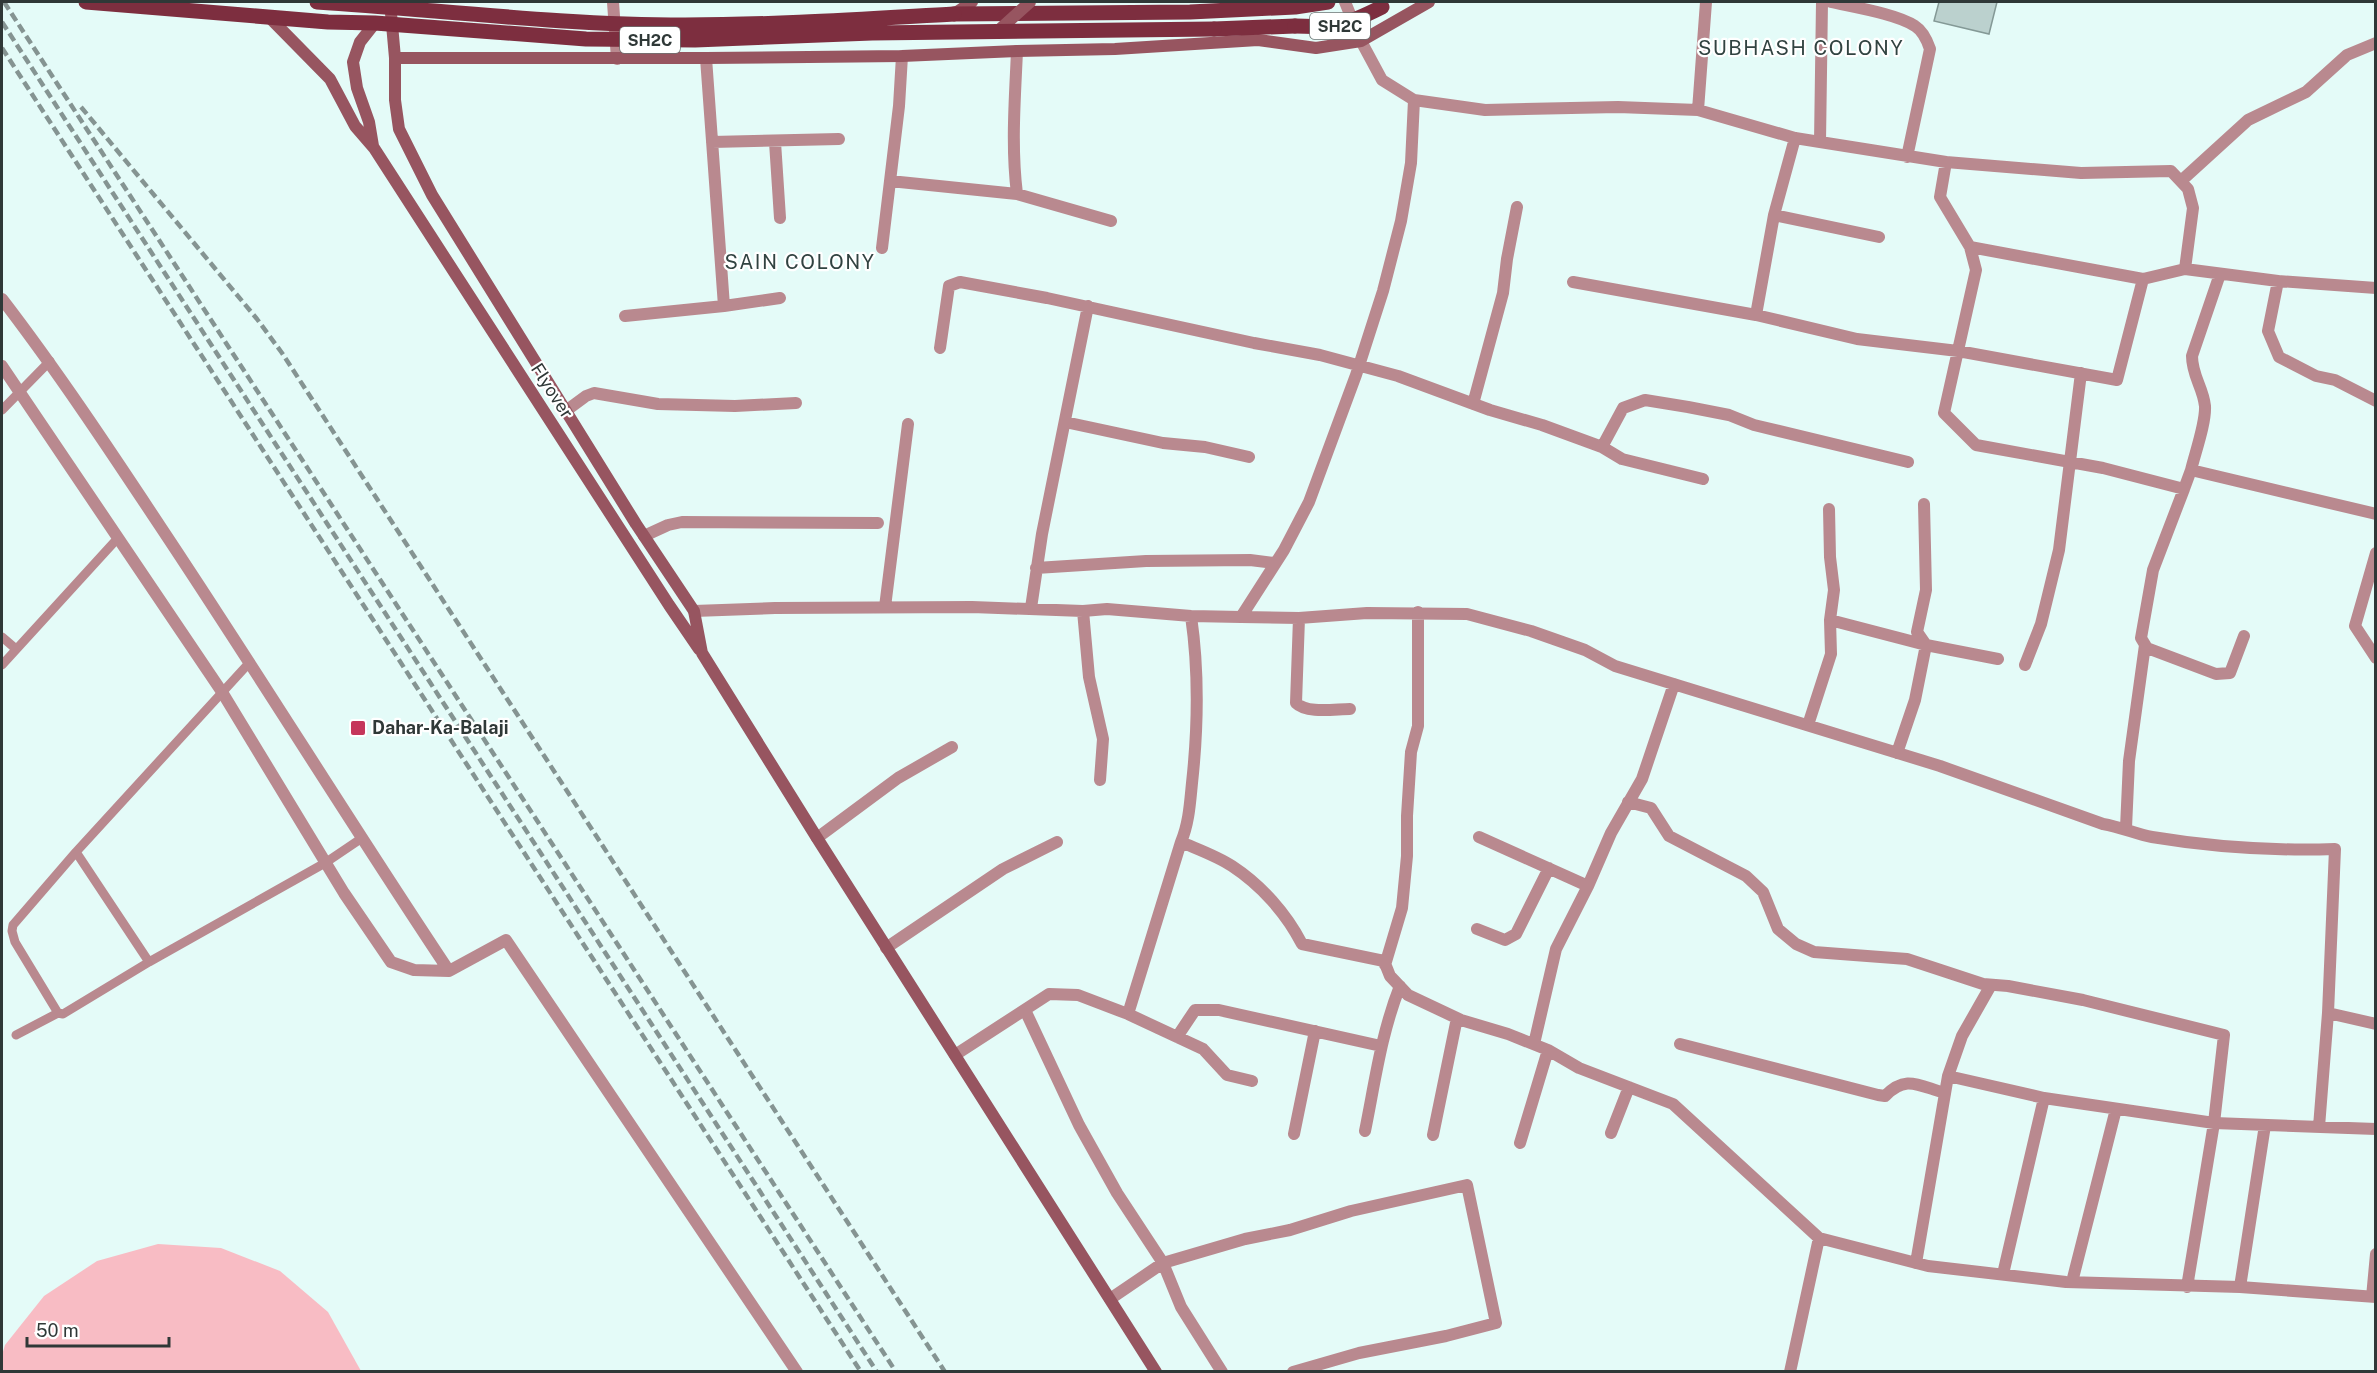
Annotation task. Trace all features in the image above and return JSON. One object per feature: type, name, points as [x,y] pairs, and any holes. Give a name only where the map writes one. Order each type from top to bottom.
[{"type":"main road","name":"SH2C","points":[[86,2],[270,18],[375,23],[586,39],[695,40],[872,33],[1295,26],[1331,28],[1348,24],[1387,4]]},
{"type":"main road","points":[[317,2],[565,21],[684,25],[788,23],[954,14],[1190,12]]},
{"type":"main road","points":[[390,2],[395,58],[395,99],[399,129],[411,156],[432,195],[644,536],[694,611],[702,652]]},
{"type":"main road","points":[[954,14],[972,2]]},
{"type":"main road","points":[[998,32],[1030,2]]},
{"type":"main road","points":[[1177,2],[1190,12]]},
{"type":"main road","name":"SH2C","points":[[1190,12],[1295,7],[1328,2]]},
{"type":"main road","points":[[395,58],[617,59],[902,56],[1115,49],[1258,40],[1316,48],[1361,41],[1429,2]]},
{"type":"main road","name":"Flyover","points":[[270,18],[330,79],[355,126],[374,148],[669,605],[702,652],[886,948],[1156,1371]]},
{"type":"main road","name":"Flyover","points":[[374,148],[369,122],[357,88],[353,62],[360,42],[375,23]]},
{"type":"street","points":[[614,2],[617,59]]},
{"type":"street","points":[[1345,2],[1361,41],[1382,80],[1414,100],[1485,110],[1618,107],[1698,110],[1795,138],[1907,157],[2081,172],[2170,171],[2188,189],[2193,208],[2186,269]]},
{"type":"street","points":[[1698,110],[1706,2]]},
{"type":"street","points":[[1820,142],[1822,2]]},
{"type":"street","points":[[1831,2],[1901,20],[1915,26],[1925,36],[1930,49],[1907,157]]},
{"type":"street","points":[[2181,181],[2248,120],[2306,92],[2347,55],[2376,43]]},
{"type":"street","points":[[1017,51],[1013,138],[1017,194]]},
{"type":"street","points":[[882,248],[902,56]]},
{"type":"street","points":[[706,58],[724,306]]},
{"type":"street","points":[[1241,617],[1284,550],[1309,502],[1359,365],[1383,291],[1401,221],[1411,163],[1414,100]]},
{"type":"street","points":[[1756,315],[1774,215],[1795,138]]},
{"type":"street","points":[[712,142],[839,139]]},
{"type":"street","points":[[776,142],[780,218]]},
{"type":"street","points":[[1946,162],[1940,197],[1970,247],[1976,270],[1944,413],[1976,445],[2070,462],[2184,489]]},
{"type":"street","points":[[890,181],[1017,194],[1111,221]]},
{"type":"street","points":[[1473,404],[1503,293],[1517,207]]},
{"type":"street","points":[[1774,215],[1879,237]]},
{"type":"street","points":[[1970,247],[2143,279],[2186,269],[2278,281],[2376,288]]},
{"type":"street","points":[[2220,274],[2192,356],[2192,370],[2203,394],[2205,409],[2191,470],[2153,570],[2141,638],[2147,648],[2216,674],[2230,673],[2244,636]]},
{"type":"street","points":[[1573,282],[1756,315],[1857,339],[1958,351],[2117,380],[2143,279]]},
{"type":"street","points":[[2278,281],[2268,331],[2279,357],[2316,376],[2335,380],[2376,401]]},
{"type":"street","points":[[940,348],[949,286],[954,283],[1088,306],[1359,365],[1542,425],[1602,447],[1622,459],[1703,479]]},
{"type":"street","points":[[625,316],[780,298]]},
{"type":"street","points":[[2,299],[50,361],[250,662],[449,971]]},
{"type":"street","points":[[1030,608],[1088,306]]},
{"type":"street","points":[[2,366],[222,692],[325,863],[391,962],[414,970],[449,971],[506,940],[797,1371]]},
{"type":"street","points":[[2025,665],[2041,624],[2059,550],[2080,373]]},
{"type":"street","points":[[567,410],[594,393],[658,404],[735,406],[796,403]]},
{"type":"street","points":[[1602,447],[1623,408],[1645,400],[1729,415],[1754,426],[1908,462]]},
{"type":"street","points":[[1065,422],[1163,443],[1205,447],[1249,457]]},
{"type":"street","points":[[885,607],[908,424]]},
{"type":"street","points":[[2191,470],[2376,514]]},
{"type":"street","points":[[1898,753],[1915,700],[1926,645],[1917,632],[1926,590],[1923,504]]},
{"type":"street","points":[[1808,725],[1831,654],[1830,620],[1834,590],[1830,557],[1829,509]]},
{"type":"street","points":[[644,536],[668,525],[682,522],[878,523]]},
{"type":"street","points":[[2376,553],[2355,626],[2376,658]]},
{"type":"street","points":[[1036,568],[1146,561],[1250,560],[1274,563]]},
{"type":"street","points":[[694,611],[885,607],[1030,608],[1083,611],[1107,609],[1191,616],[1299,618],[1367,613],[1467,614],[1521,628],[1585,650],[1615,666],[1898,753],[2103,824],[2126,828],[2149,836],[2187,842],[2290,850],[2335,849],[2328,1012],[2319,1127]]},
{"type":"street","points":[[1083,611],[1089,677],[1103,739],[1100,780]]},
{"type":"street","points":[[1385,965],[1402,908],[1407,856],[1411,752],[1418,726],[1418,612]]},
{"type":"street","points":[[1128,1014],[1188,816],[1195,754],[1197,684],[1191,616]]},
{"type":"street","points":[[1299,618],[1296,703],[1299,707],[1308,709],[1350,709]]},
{"type":"street","points":[[1830,620],[1926,645],[1998,659]]},
{"type":"street","points":[[2126,828],[2129,761],[2145,645]]},
{"type":"street","points":[[1534,1044],[1556,949],[1588,886],[1611,833],[1642,779],[1674,684]]},
{"type":"street","points":[[817,838],[898,778],[952,747]]},
{"type":"street","points":[[1628,802],[1651,808],[1669,836],[1746,876],[1763,892],[1778,928],[1796,944],[1814,952],[1907,959],[1983,984],[2083,1000],[2224,1035],[2214,1123],[2187,1287]]},
{"type":"street","points":[[1479,837],[1588,886]]},
{"type":"street","points":[[886,948],[1003,869],[1057,842]]},
{"type":"street","points":[[1181,842],[1231,865],[1269,897],[1292,926],[1302,944],[1384,961],[1390,976],[1408,995],[1457,1018],[1534,1044],[1579,1068],[1673,1104],[1819,1238],[1916,1263],[2003,1275],[2072,1282],[2240,1287],[2374,1297],[2376,1254]]},
{"type":"street","points":[[1478,929],[1505,940],[1515,934],[1549,868]]},
{"type":"street","points":[[1916,1263],[1948,1076],[1962,1036],[1991,985]]},
{"type":"street","points":[[1365,1131],[1381,1046],[1400,986]]},
{"type":"street","points":[[955,1055],[1049,994],[1062,993],[1078,995],[1128,1014],[1203,1049],[1227,1075],[1252,1081]]},
{"type":"street","points":[[1025,1010],[1079,1125],[1117,1192],[1163,1263],[1181,1307],[1222,1371]]},
{"type":"street","points":[[1177,1037],[1195,1010],[1219,1010],[1381,1046]]},
{"type":"street","points":[[2328,1012],[2376,1024]]},
{"type":"street","points":[[1433,1135],[1457,1018]]},
{"type":"street","points":[[1293,1134],[1315,1031]]},
{"type":"street","points":[[1680,1044],[1878,1095],[1885,1096],[1894,1086],[1908,1081],[1945,1092]]},
{"type":"street","points":[[1520,1143],[1548,1050]]},
{"type":"street","points":[[1948,1076],[2044,1098],[2214,1123],[2376,1129]]},
{"type":"street","points":[[1611,1133],[1629,1087]]},
{"type":"street","points":[[2003,1275],[2044,1098]]},
{"type":"street","points":[[2072,1282],[2116,1109]]},
{"type":"street","points":[[2240,1287],[2265,1125]]},
{"type":"street","points":[[1110,1299],[1163,1263],[1352,1211],[1467,1185],[1496,1323],[1446,1336],[1359,1353],[1293,1371]]},
{"type":"street","points":[[1790,1371],[1819,1238]]},
{"type":"lane","points":[[2,410],[50,361]]},
{"type":"lane","points":[[2,665],[117,539]]},
{"type":"lane","points":[[2,637],[16,650]]},
{"type":"lane","points":[[58,1013],[15,942],[12,931],[14,925],[76,852],[250,662]]},
{"type":"lane","points":[[16,1035],[58,1013],[63,1014],[149,962],[325,863],[362,838]]},
{"type":"lane","points":[[76,852],[149,962]]},
{"type":"shaded area","points":[[158,1244],[221,1248],[280,1271],[328,1312],[361,1371],[2,1371],[2,1355],[5,1345],[44,1296],[97,1261]]},
{"type":"building","points":[[1939,2],[1997,2],[1989,34],[1934,21]]},
{"type":"railway","points":[[4,2],[896,1372]]},
{"type":"railway","points":[[2,22],[877,1372]]},
{"type":"railway","points":[[2,48],[861,1372]]},
{"type":"railway","points":[[81,107],[257,319],[282,353],[945,1372]]},
{"type":"place","name":"Dahar-Ka-Balaji","points":[[358,728]]},
{"type":"district","name":"SUBHASH COLONY","points":[[1801,48]]},
{"type":"district","name":"SAIN COLONY","points":[[800,262]]}]
